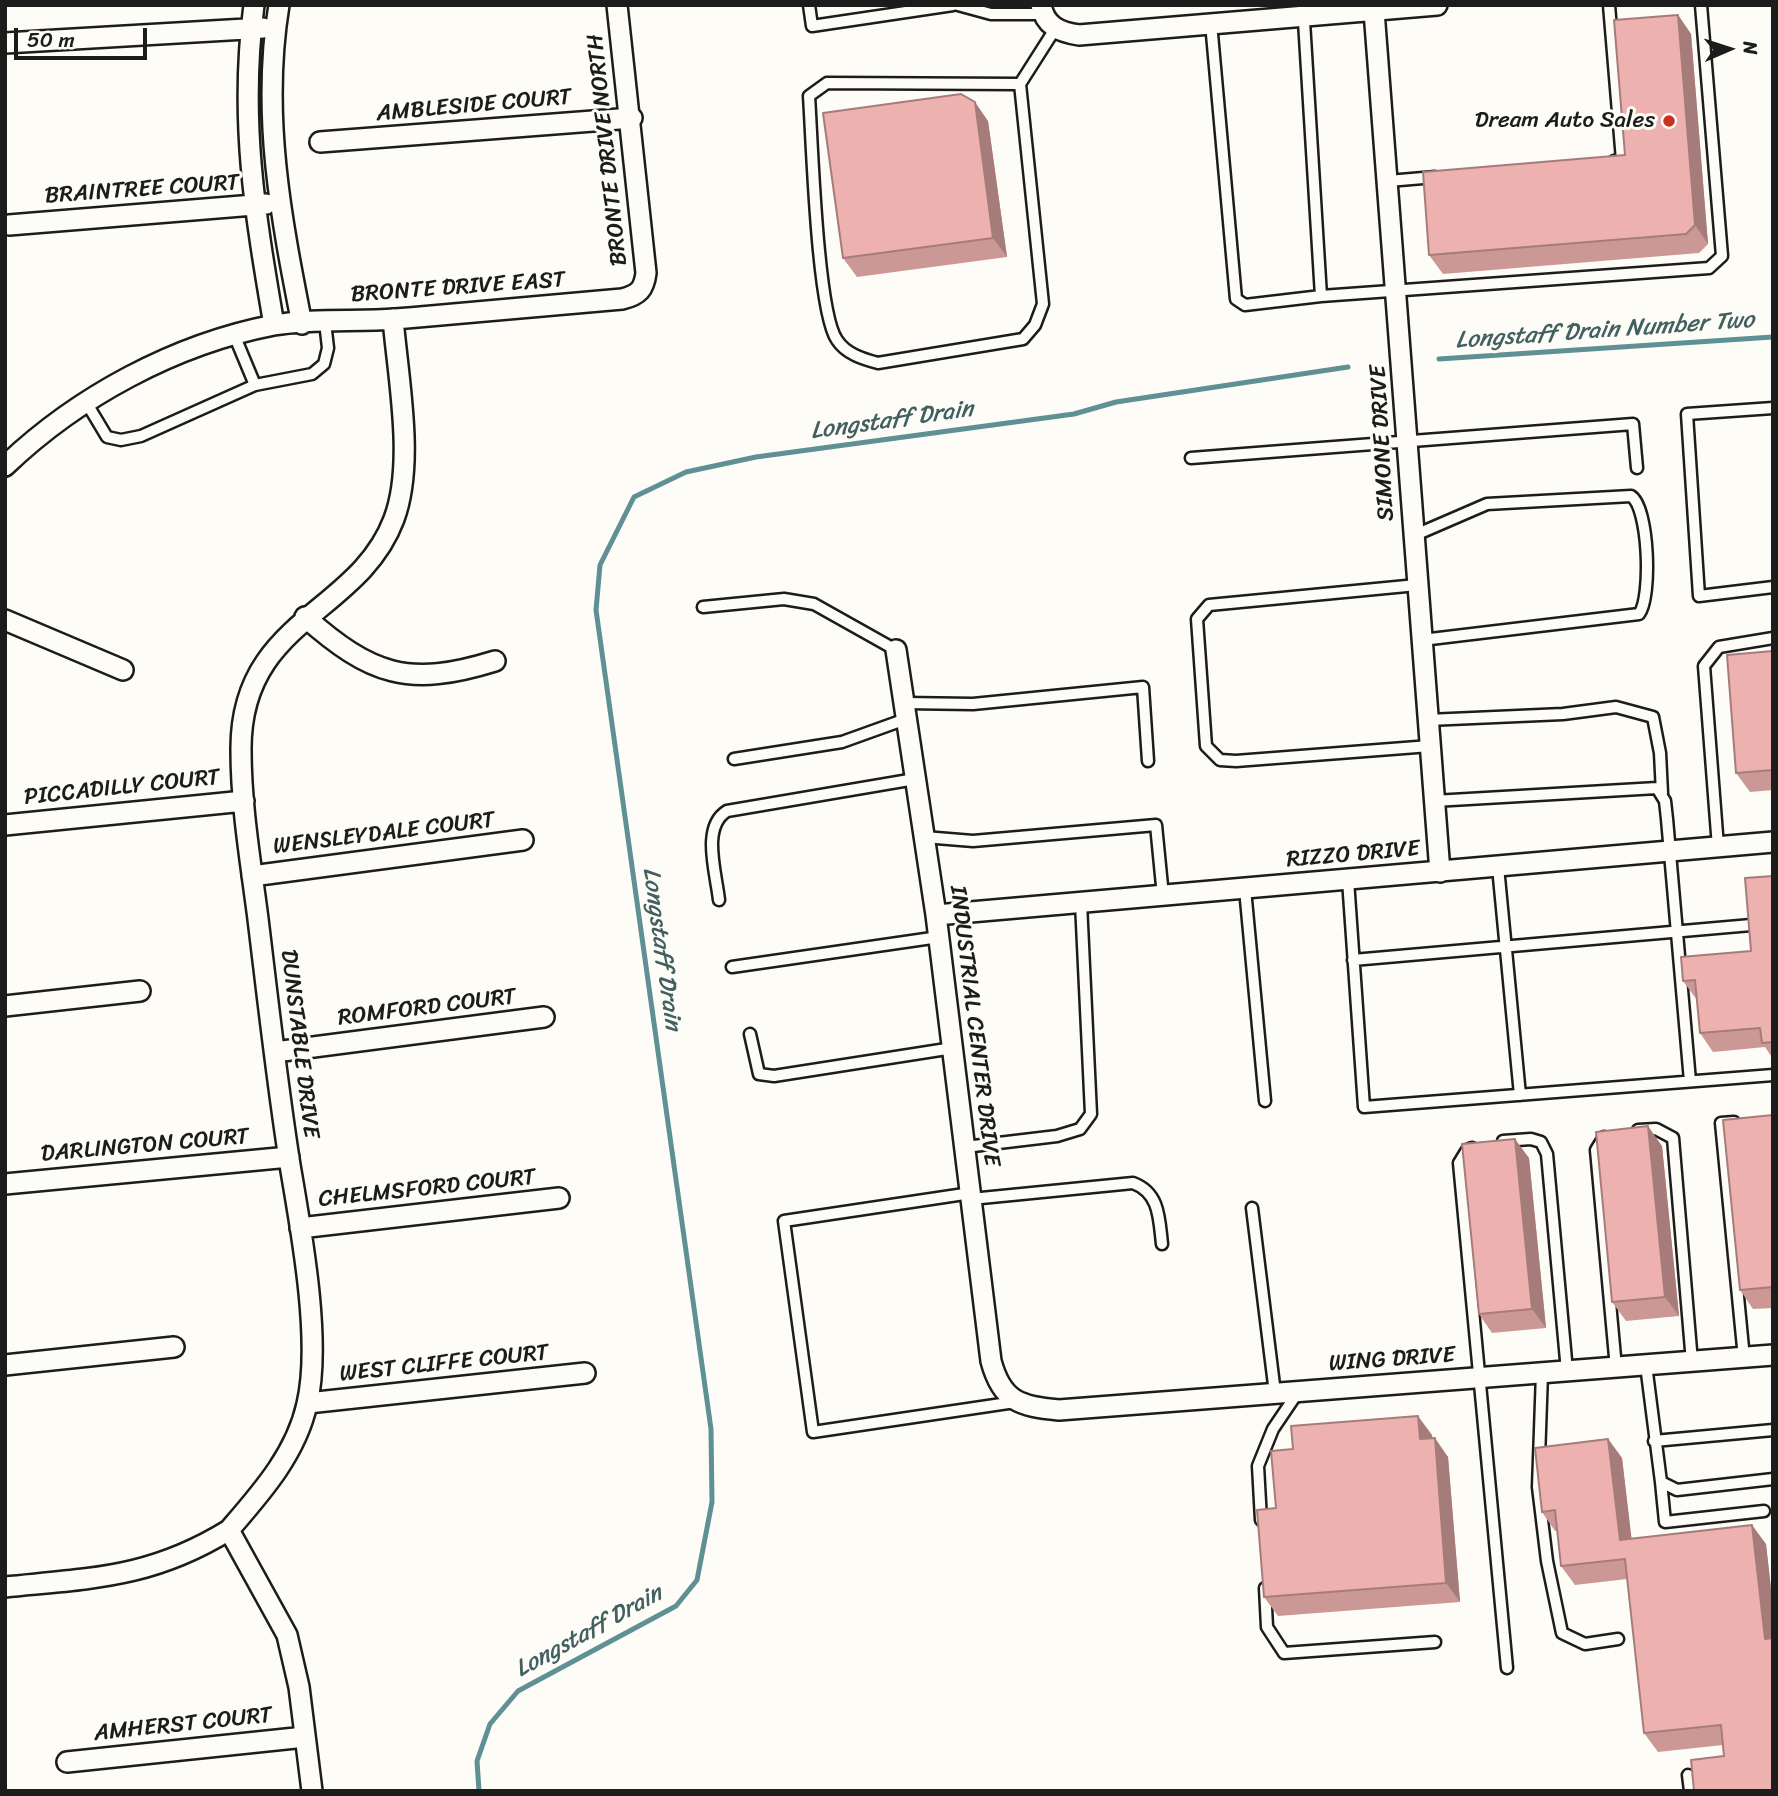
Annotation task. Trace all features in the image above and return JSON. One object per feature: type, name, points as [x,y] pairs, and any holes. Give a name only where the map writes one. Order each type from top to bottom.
[{"type":"street","points":[[254,5],[247,144],[253,206],[274,325]]},
{"type":"street","points":[[279,5],[275,28],[271,116],[278,203],[302,324]]},
{"type":"street","name":"BRONTE DRIVE NORTH","points":[[617,5],[632,118],[646,272],[643,289]]},
{"type":"street","points":[[1046,16],[1079,35],[1211,23],[1303,11],[1437,5]]},
{"type":"street","name":"SIMONE DRIVE","points":[[1363,9],[1388,181],[1409,440],[1412,536],[1440,872]]},
{"type":"street","points":[[5,43],[275,28]]},
{"type":"street","name":"AMBLESIDE COURT","points":[[320,142],[632,118]]},
{"type":"street","name":"BRAINTREE COURT","points":[[9,225],[278,203]]},
{"type":"street","name":"BRONTE DRIVE EAST","points":[[5,466],[86,402],[149,367],[274,325],[393,319],[622,299],[643,289]]},
{"type":"street","name":"DUNSTABLE DRIVE","points":[[229,1530],[281,1465],[308,1403],[310,1330],[300,1228],[244,801],[240,750],[246,704],[265,663],[305,617],[363,568],[394,520],[401,491],[403,444],[393,319]]},
{"type":"street","points":[[305,617],[340,648],[381,669],[409,674],[453,672],[495,661]]},
{"type":"street","points":[[5,620],[123,670]]},
{"type":"street","name":"INDUSTRIAL CENTER DRIVE","points":[[895,650],[939,937],[991,1361],[996,1381],[1015,1402]]},
{"type":"street","name":"PICCADILLY COURT","points":[[5,825],[244,801]]},
{"type":"street","name":"WENSLEYDALE COURT","points":[[253,876],[523,840]]},
{"type":"street","name":"RIZZO DRIVE","points":[[936,915],[1773,842]]},
{"type":"street","points":[[5,1006],[140,991]]},
{"type":"street","name":"ROMFORD COURT","points":[[275,1052],[544,1017]]},
{"type":"street","name":"DARLINGTON COURT","points":[[5,1184],[289,1157]]},
{"type":"street","name":"CHELMSFORD COURT","points":[[300,1228],[559,1199]]},
{"type":"street","points":[[5,1365],[174,1347]]},
{"type":"street","name":"WING DRIVE","points":[[1015,1402],[1059,1410],[1773,1355]]},
{"type":"street","name":"WEST CLIFFE COURT","points":[[308,1403],[585,1373]]},
{"type":"street","points":[[5,1587],[139,1571],[179,1557],[229,1530],[287,1635],[299,1687],[312,1791]]},
{"type":"street","name":"AMHERST COURT","points":[[67,1762],[305,1737]]},
{"type":"lane","points":[[809,5],[812,26],[956,5],[991,14],[1046,16],[1020,84],[1043,304],[1035,325],[1023,339],[878,363],[855,356],[836,340],[825,304],[809,96],[827,83],[1020,84]]},
{"type":"lane","points":[[1608,162],[1622,160],[1609,5]]},
{"type":"lane","points":[[1211,23],[1236,299],[1245,305],[1321,296],[1709,268],[1722,256],[1701,5]]},
{"type":"lane","points":[[1303,11],[1321,296]]},
{"type":"lane","points":[[1388,181],[1441,177]]},
{"type":"lane","points":[[86,402],[107,437],[121,440],[141,436],[254,385],[312,374],[324,364],[328,348],[326,322]]},
{"type":"lane","points":[[235,337],[254,385]]},
{"type":"lane","points":[[1773,408],[1687,414],[1699,596],[1773,587]]},
{"type":"lane","points":[[1191,458],[1633,424],[1637,468]]},
{"type":"lane","points":[[1412,536],[1487,504],[1631,495],[1640,505],[1643,520],[1648,591],[1644,609],[1639,614],[1421,640]]},
{"type":"lane","points":[[1416,585],[1209,605],[1197,619],[1206,746],[1220,760],[1236,761],[1430,746]]},
{"type":"lane","points":[[703,607],[784,600],[814,604],[895,650]]},
{"type":"lane","points":[[1718,847],[1704,666],[1719,647],[1773,638]]},
{"type":"lane","points":[[734,759],[842,742],[905,711],[1143,687],[1148,761]]},
{"type":"lane","points":[[1428,720],[1563,714],[1616,707],[1653,718],[1660,753],[1690,1081]]},
{"type":"lane","points":[[719,900],[712,829],[717,817],[727,811],[915,779]]},
{"type":"lane","points":[[1434,800],[1650,786],[1662,793]]},
{"type":"lane","points":[[924,837],[973,842],[1156,825],[1163,896]]},
{"type":"lane","points":[[1498,867],[1520,1095]]},
{"type":"lane","points":[[1348,880],[1364,1107],[1773,1074]]},
{"type":"lane","points":[[1245,889],[1265,1101]]},
{"type":"lane","points":[[965,1147],[1057,1136],[1080,1129],[1091,1114],[1082,903]]},
{"type":"lane","points":[[1353,960],[1751,925]]},
{"type":"lane","points":[[732,967],[939,937]]},
{"type":"lane","points":[[750,1034],[760,1074],[774,1076],[953,1048]]},
{"type":"lane","points":[[1744,1357],[1721,1123],[1747,1120]]},
{"type":"lane","points":[[1631,1131],[1656,1129],[1673,1138],[1692,1362]]},
{"type":"lane","points":[[1616,1367],[1595,1150],[1607,1132],[1619,1132]]},
{"type":"lane","points":[[1497,1142],[1531,1139],[1541,1142],[1547,1154],[1567,1371]]},
{"type":"lane","points":[[1485,1143],[1466,1150],[1459,1163],[1482,1378],[1507,1668]]},
{"type":"lane","points":[[1015,1402],[813,1432],[784,1221],[971,1196],[1133,1183],[1146,1188],[1152,1195],[1162,1244]]},
{"type":"lane","points":[[1252,1208],[1275,1394]]},
{"type":"lane","points":[[1646,1365],[1665,1522],[1763,1511]]},
{"type":"lane","points":[[1542,1373],[1538,1487],[1547,1561],[1562,1633],[1585,1644],[1618,1639]]},
{"type":"lane","points":[[1262,1533],[1258,1466],[1273,1429],[1298,1392]]},
{"type":"lane","points":[[1654,1441],[1773,1430]]},
{"type":"lane","points":[[1661,1482],[1677,1490],[1773,1479]]},
{"type":"lane","points":[[1264,1573],[1267,1627],[1284,1653],[1435,1642]]},
{"type":"lane","points":[[1688,1775],[1690,1791]]},
{"type":"building","points":[[1678,15],[1695,225],[1686,234],[1429,255],[1423,172],[1625,155],[1614,20]]},
{"type":"building","points":[[961,94],[975,102],[993,238],[843,258],[823,113]]},
{"type":"building","points":[[1773,651],[1773,770],[1736,773],[1727,655]]},
{"type":"building","points":[[1773,876],[1773,1042],[1762,1043],[1760,1028],[1700,1033],[1695,980],[1683,981],[1681,957],[1751,951],[1745,878]]},
{"type":"building","points":[[1773,1115],[1773,1287],[1740,1290],[1723,1120]]},
{"type":"building","points":[[1648,1126],[1665,1297],[1612,1302],[1596,1132]]},
{"type":"building","points":[[1515,1139],[1532,1309],[1479,1314],[1462,1144]]},
{"type":"building","points":[[1418,1416],[1420,1439],[1435,1438],[1446,1583],[1264,1597],[1257,1510],[1276,1508],[1271,1451],[1293,1449],[1291,1426]]},
{"type":"building","points":[[1608,1439],[1620,1540],[1752,1525],[1765,1639],[1773,1638],[1773,1791],[1694,1791],[1691,1760],[1724,1756],[1721,1725],[1644,1733],[1625,1559],[1561,1566],[1555,1510],[1542,1512],[1535,1448]]},
{"type":"waterway","name":"Longstaff Drain Number Two","points":[[1439,359],[1773,337]]},
{"type":"waterway","name":"Longstaff Drain","points":[[479,1791],[477,1761],[490,1724],[518,1691],[676,1606],[697,1580],[712,1502],[711,1429],[596,610],[600,565],[634,497],[686,472],[756,457],[1074,414],[1116,402],[1348,367]]},
{"type":"place","name":"Dream Auto Sales","points":[[1669,121]]}]
